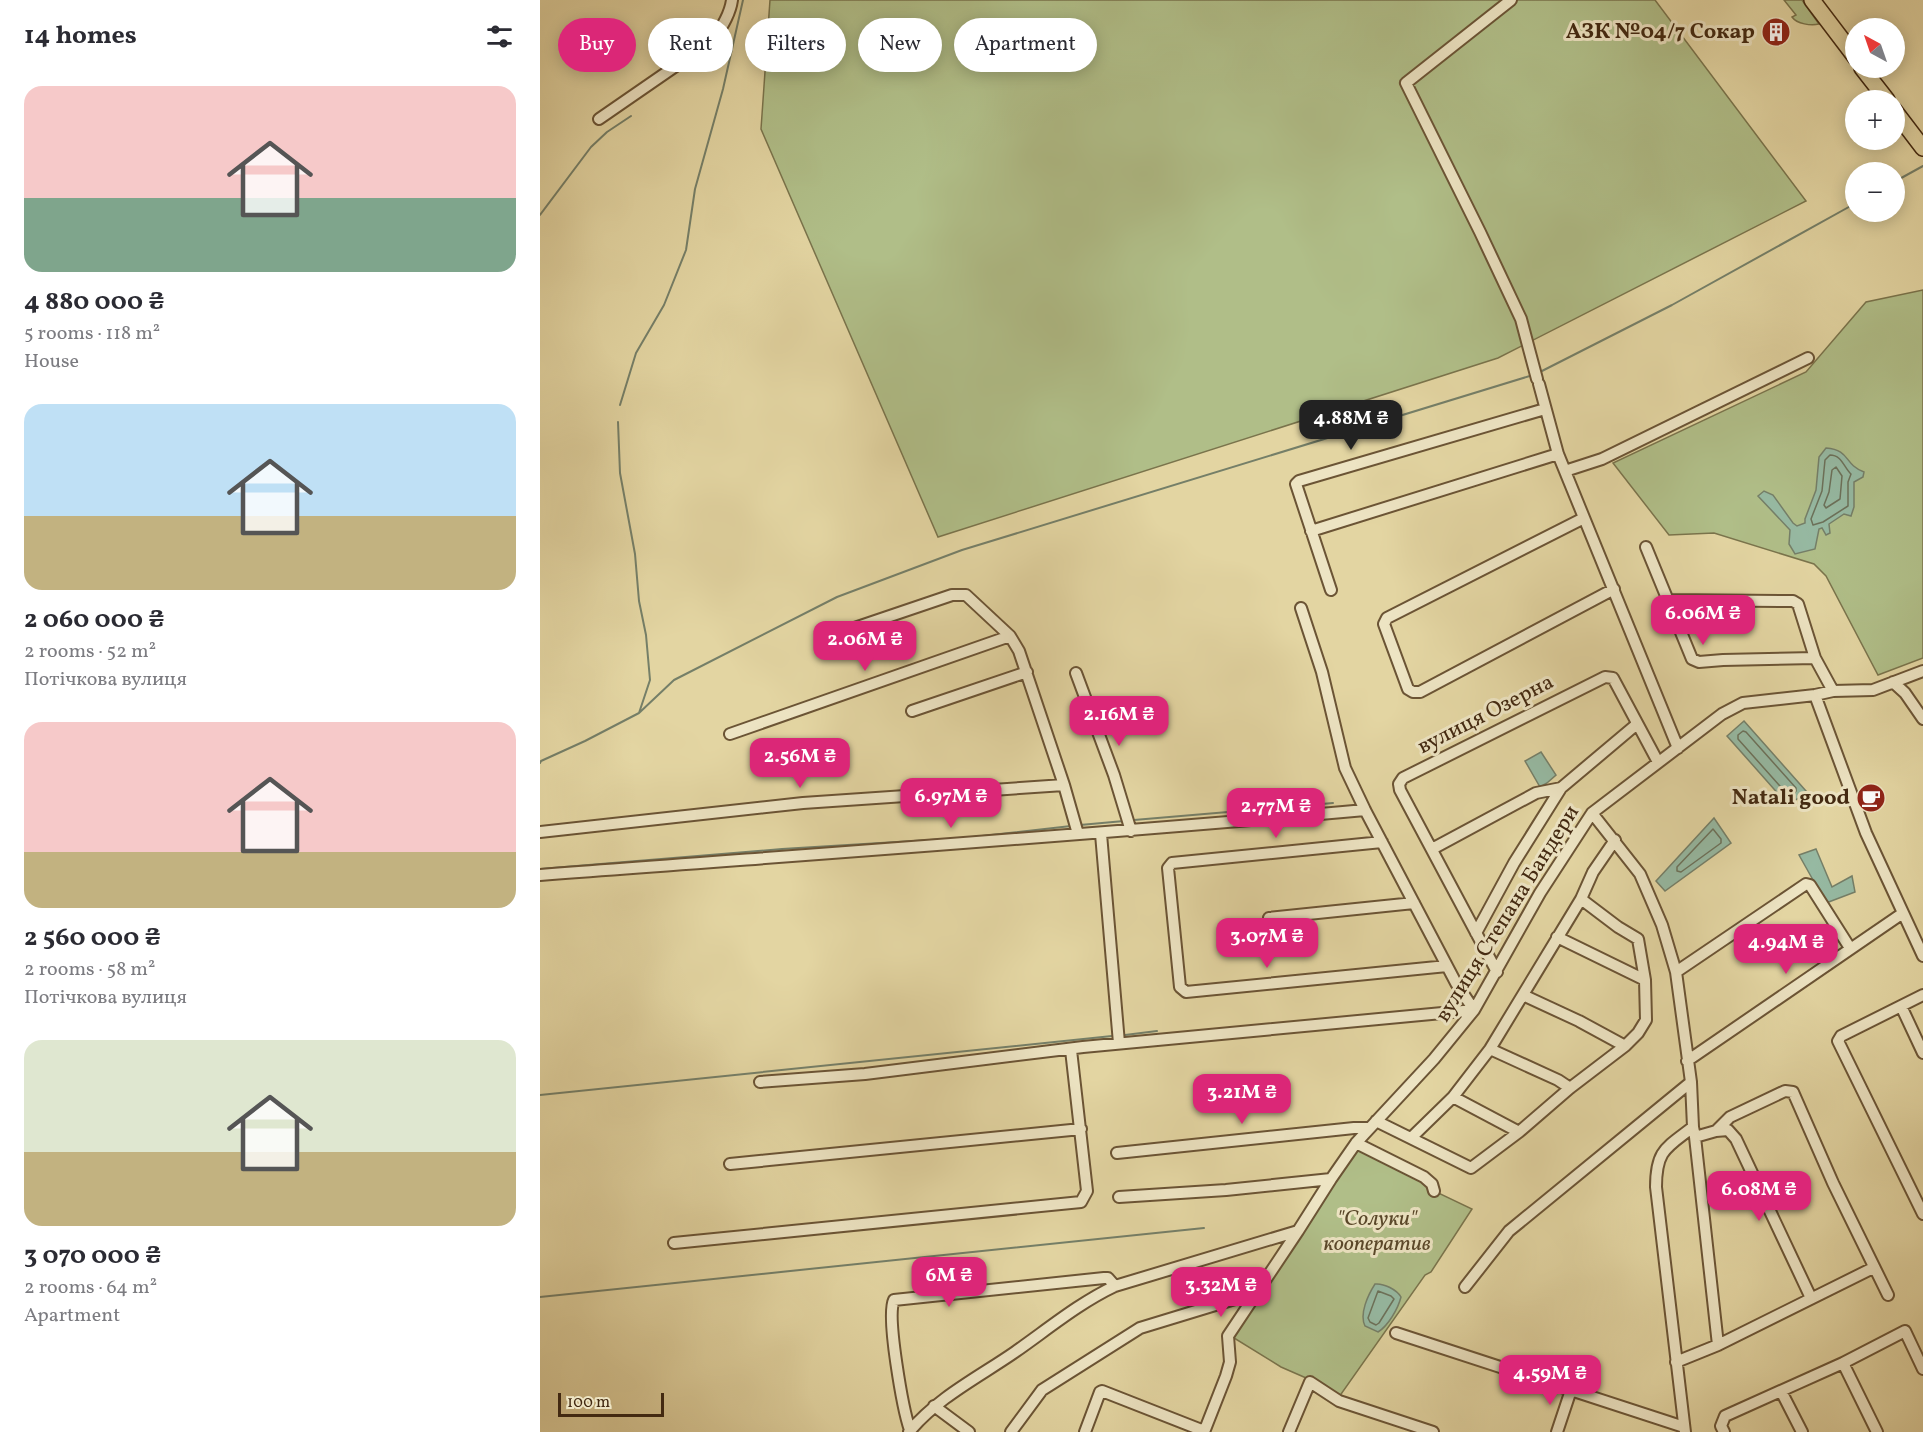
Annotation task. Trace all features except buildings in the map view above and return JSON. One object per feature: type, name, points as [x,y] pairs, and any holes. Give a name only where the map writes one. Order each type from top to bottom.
[{"type":"highway","points":[[1812,0],[1845,44]]},
{"type":"highway","points":[[1905,124],[1923,148]]},
{"type":"street","points":[[599,119],[712,41],[720,31],[732,0]]},
{"type":"street","points":[[1511,0],[1406,84],[1521,319],[1558,454],[1678,748]]},
{"type":"street","points":[[1565,471],[1602,459],[1808,358]]},
{"type":"street","points":[[1331,590],[1296,484],[1299,481],[1545,409]]},
{"type":"street","points":[[1311,531],[1558,454]]},
{"type":"street","points":[[1584,518],[1384,620],[1408,689],[1420,692],[1614,589]]},
{"type":"street","points":[[1646,547],[1692,659],[1699,662],[1815,658]]},
{"type":"street","points":[[831,636],[952,596],[966,595],[1010,636],[1019,651],[1078,834]]},
{"type":"street","points":[[1668,600],[1792,600],[1798,604],[1815,658],[1833,691]]},
{"type":"street","points":[[760,1082],[866,1074],[1119,1043],[1474,1010],[1447,966],[1345,768],[1322,672],[1301,608]]},
{"type":"street","points":[[730,734],[1010,636]]},
{"type":"street","name":"вулиця Степана Бандери","points":[[1204,1431],[1230,1362],[1228,1336],[1356,1143],[1447,1044],[1474,1010],[1540,893],[1592,813],[1722,714],[1743,703],[1833,691],[1873,690],[1923,671]]},
{"type":"street","points":[[912,711],[1027,672]]},
{"type":"street","points":[[1076,673],[1114,775],[1131,831]]},
{"type":"street","name":"вулиця Озерна","points":[[1497,972],[1400,790],[1399,784],[1403,778],[1605,677],[1612,678],[1659,762]]},
{"type":"street","points":[[1893,681],[1905,693],[1923,719]]},
{"type":"street","points":[[1815,695],[1866,833],[1923,956]]},
{"type":"street","points":[[1476,933],[1519,854],[1561,788],[1637,724]]},
{"type":"street","points":[[540,832],[792,804],[1064,785]]},
{"type":"street","points":[[1432,849],[1536,793],[1561,788]]},
{"type":"street","points":[[540,875],[1101,834],[1365,810]]},
{"type":"street","points":[[1592,813],[1640,874],[1662,925],[1676,972],[1691,1082],[1694,1132],[1718,1345]]},
{"type":"street","points":[[1101,834],[1119,1043]]},
{"type":"street","points":[[1411,1138],[1453,1097],[1490,1048],[1581,899],[1593,872],[1615,840]]},
{"type":"street","points":[[1383,842],[1169,865],[1180,987],[1186,992],[1447,966]]},
{"type":"street","points":[[1676,972],[1806,884],[1810,885],[1850,948]]},
{"type":"street","points":[[1118,1153],[1372,1125],[1411,1138],[1471,1168],[1625,1046],[1638,1033],[1646,1020],[1645,980],[1638,939],[1581,899]]},
{"type":"street","points":[[1269,918],[1414,903]]},
{"type":"street","points":[[1687,1061],[1903,913]]},
{"type":"street","points":[[1557,937],[1645,980]]},
{"type":"street","points":[[1923,994],[1841,1036],[1838,1041],[1923,1214]]},
{"type":"street","points":[[1523,995],[1625,1046]]},
{"type":"street","points":[[1901,1006],[1923,1053]]},
{"type":"street","points":[[1490,1048],[1570,1088]]},
{"type":"street","points":[[674,1243],[1082,1202],[1087,1191],[1071,1050]]},
{"type":"street","points":[[1465,1287],[1509,1231],[1691,1082]]},
{"type":"street","points":[[1716,1131],[1730,1117],[1785,1091],[1793,1092],[1873,1268],[1888,1295]]},
{"type":"street","points":[[1453,1097],[1519,1132]]},
{"type":"street","points":[[730,1164],[1081,1128]]},
{"type":"street","points":[[1396,1333],[1684,1429],[1657,1202],[1656,1167],[1663,1150],[1694,1132],[1728,1130],[1732,1133],[1811,1298]]},
{"type":"street","points":[[1356,1143],[1424,1178],[1432,1184],[1434,1191]]},
{"type":"street","points":[[1119,1197],[1226,1190],[1331,1179]]},
{"type":"street","points":[[910,1431],[934,1406],[1014,1353],[1093,1296],[1115,1286],[1298,1231]]},
{"type":"street","points":[[1676,1362],[1718,1345],[1873,1268]]},
{"type":"street","points":[[910,1431],[894,1332],[891,1306],[894,1300],[1104,1278],[1108,1278],[1115,1286]]},
{"type":"street","points":[[1011,1432],[1042,1390],[1140,1328],[1258,1292]]},
{"type":"street","points":[[1724,1432],[1721,1426],[1725,1416],[1843,1363],[1905,1331],[1923,1370]]},
{"type":"street","points":[[1843,1363],[1877,1432]]},
{"type":"street","points":[[1289,1432],[1310,1382],[1339,1401],[1433,1432]]},
{"type":"street","points":[[1557,1432],[1571,1390]]},
{"type":"street","points":[[1084,1432],[1102,1391],[1204,1431]]},
{"type":"street","points":[[1781,1391],[1802,1432]]},
{"type":"street","points":[[934,1406],[969,1432]]},
{"type":"green space","points":[[770,0],[1655,0],[1806,201],[1498,358],[938,537],[761,129],[765,72],[846,72],[846,18],[769,18]]},
{"type":"green space","points":[[1784,0],[1802,0],[1819,24],[1804,24],[1794,19],[1792,17],[1796,15]]},
{"type":"green space","points":[[1923,290],[1923,658],[1878,675],[1826,576],[1814,564],[1714,533],[1669,535],[1613,463],[1806,372],[1866,302]]},
{"type":"green space","name":"\"Солуки\" кооператив","points":[[1357,1148],[1427,1182],[1434,1191],[1472,1209],[1431,1272],[1425,1275],[1339,1397],[1313,1381],[1281,1367],[1234,1338],[1233,1334]]},
{"type":"water","points":[[1826,448],[1840,451],[1857,469],[1864,472],[1863,477],[1854,482],[1854,507],[1851,516],[1844,514],[1829,524],[1830,533],[1826,535],[1822,528],[1819,529],[1815,549],[1795,554],[1789,544],[1790,530],[1758,496],[1764,491],[1773,495],[1793,523],[1797,526],[1805,523],[1816,490],[1819,457]]},
{"type":"water","points":[[1744,721],[1806,791],[1789,806],[1727,736]]},
{"type":"water","points":[[1541,752],[1556,775],[1540,787],[1525,761]]},
{"type":"water","points":[[1714,818],[1731,843],[1665,891],[1656,881]]},
{"type":"water","points":[[1816,849],[1832,887],[1852,876],[1855,892],[1826,903],[1799,855]]},
{"type":"water","points":[[1375,1284],[1390,1288],[1401,1297],[1392,1317],[1378,1332],[1365,1326],[1363,1321],[1367,1299]]},
{"type":"waterway","points":[[620,405],[636,353],[664,305],[686,250],[695,189],[723,89],[743,0]]},
{"type":"waterway","points":[[540,215],[591,147],[607,132],[631,116]]},
{"type":"waterway","points":[[1905,176],[1923,166]]},
{"type":"waterway","points":[[1538,373],[1672,305],[1845,209]]},
{"type":"waterway","points":[[618,422],[620,473],[635,554],[650,680],[639,713],[674,680],[837,597],[962,550],[1533,375]]},
{"type":"waterway","points":[[540,763],[639,713]]},
{"type":"waterway","points":[[1134,820],[1333,803]]},
{"type":"waterway","points":[[1080,825],[1124,821]]},
{"type":"waterway","points":[[955,839],[1071,826]]},
{"type":"waterway","points":[[540,869],[782,849],[946,839]]},
{"type":"waterway","points":[[1125,1035],[1157,1031]]},
{"type":"waterway","points":[[540,1095],[1112,1036]]},
{"type":"waterway","points":[[540,1297],[1204,1228]]},
{"type":"place","name":"АЗК №04/7 Сокар","points":[[1776,32]]},
{"type":"place","name":"Natali good","points":[[1871,798]]}]
